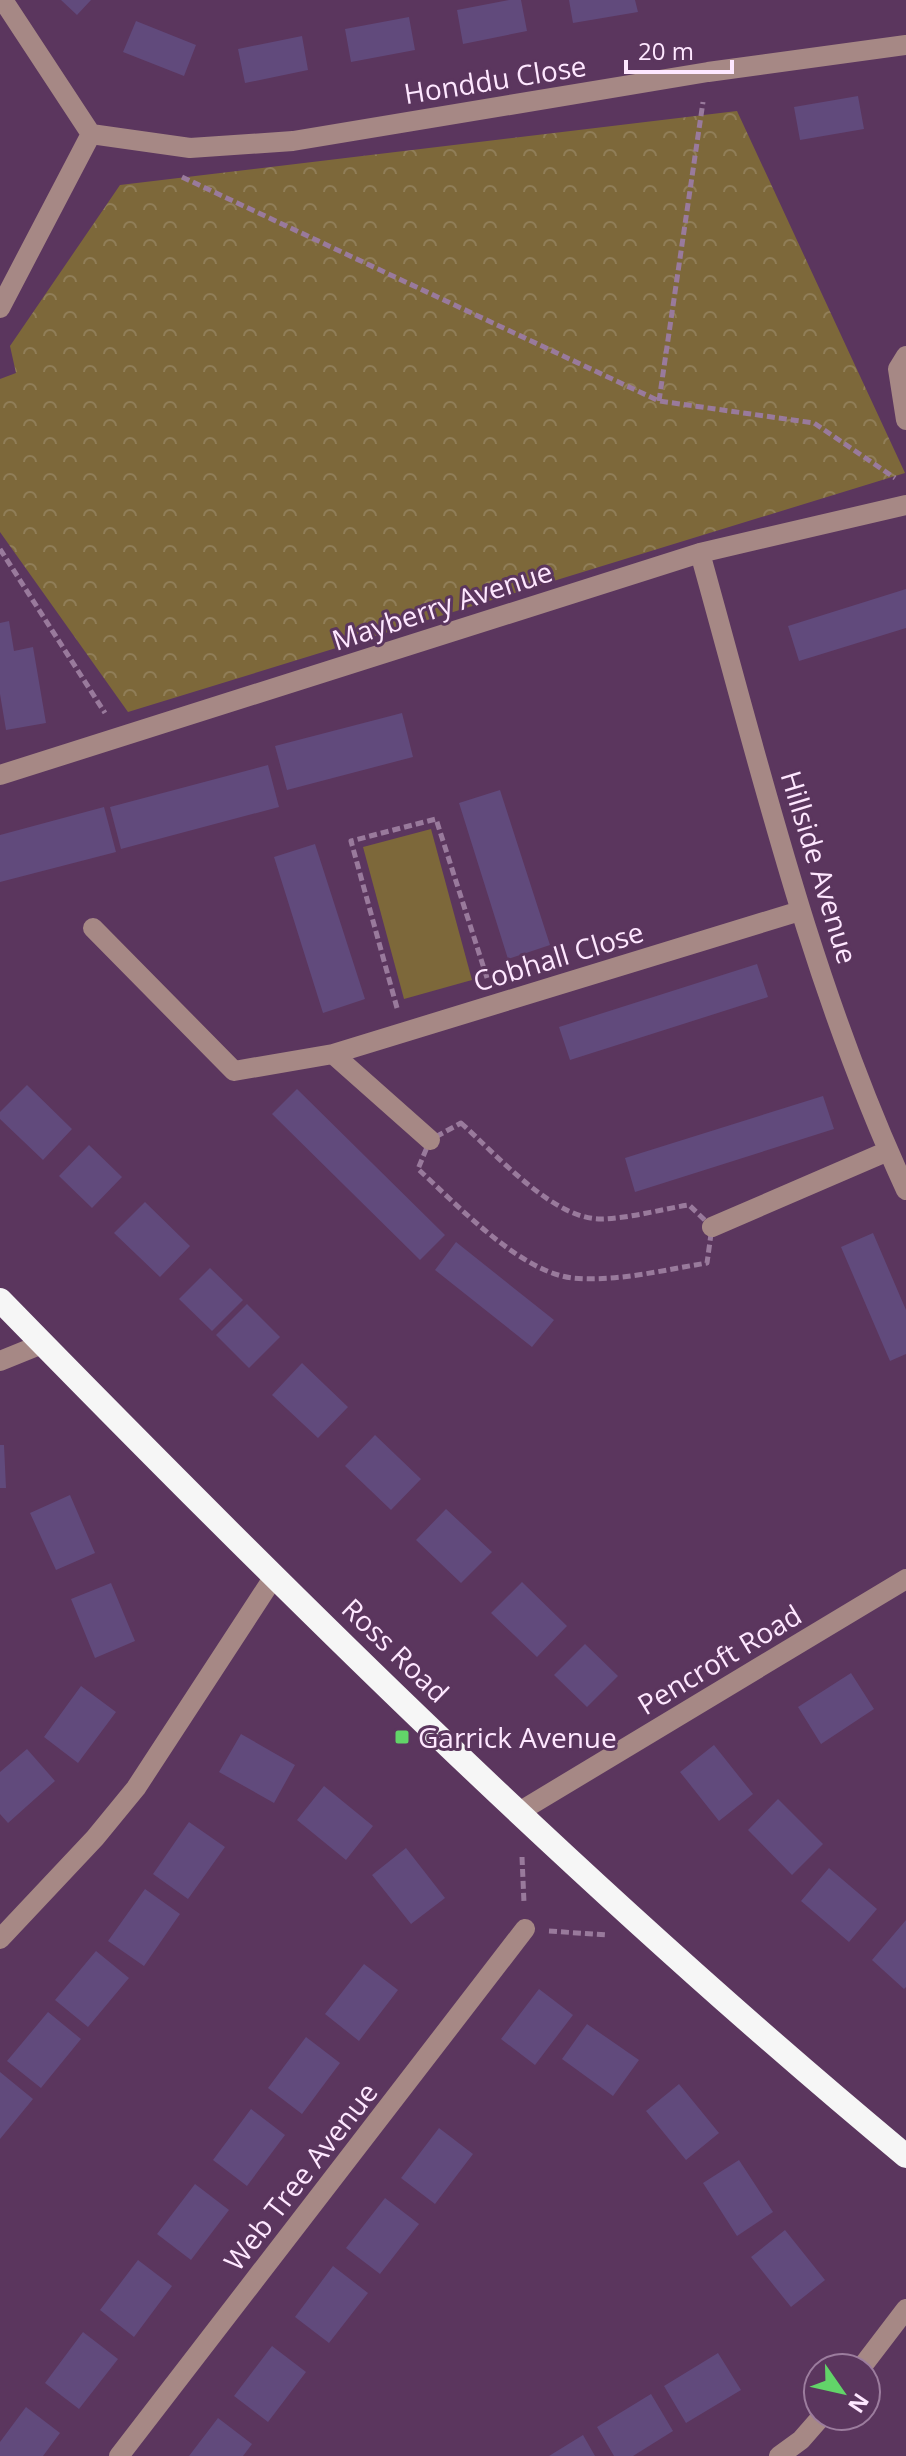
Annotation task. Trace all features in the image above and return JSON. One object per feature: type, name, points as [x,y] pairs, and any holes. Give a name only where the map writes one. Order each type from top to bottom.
[{"type":"highway","name":"Ross Road","points":[[0,1300],[275,1575],[519,1812],[813,2079],[906,2156]]},
{"type":"street","points":[[0,308],[91,134],[3,0]]},
{"type":"street","name":"Honddu Close","points":[[91,134],[190,148],[293,141],[708,72],[906,45]]},
{"type":"street","points":[[906,356],[898,369],[906,420]]},
{"type":"street","name":"Mayberry Avenue","points":[[0,775],[700,553],[906,505]]},
{"type":"street","name":"Hillside Avenue","points":[[700,553],[800,911],[888,1151],[906,1190]]},
{"type":"street","name":"Cobhall Close","points":[[93,928],[234,1071],[333,1054],[800,911]]},
{"type":"street","points":[[333,1054],[430,1140]]},
{"type":"street","points":[[712,1227],[888,1151]]},
{"type":"street","points":[[0,1361],[42,1344]]},
{"type":"street","points":[[0,1939],[95,1838],[136,1788],[275,1575]]},
{"type":"street","name":"Pencroft Road","points":[[519,1812],[906,1579]]},
{"type":"street","name":"Web Tree Avenue","points":[[119,2456],[525,1929]]},
{"type":"street","points":[[873,2352],[906,2309]]},
{"type":"street","points":[[779,2456],[808,2432]]},
{"type":"path","points":[[659,401],[708,72]]},
{"type":"path","points":[[178,176],[659,401],[814,423],[906,485]]},
{"type":"path","points":[[0,549],[120,737]]},
{"type":"path","points":[[403,1032],[351,841],[436,819],[495,1004]]},
{"type":"path","points":[[461,1123],[531,1185],[567,1212],[601,1220],[689,1205],[712,1227],[707,1263],[609,1279],[569,1278],[527,1260],[487,1232],[418,1169],[430,1140],[461,1123]]},
{"type":"path","points":[[519,1812],[525,1929],[656,1938]]},
{"type":"green space","points":[[737,111],[905,473],[128,712],[0,532],[0,379],[16,373],[10,346],[120,185]]},
{"type":"green space","points":[[431,829],[472,980],[404,999],[363,847]]},
{"type":"building","points":[[61,0],[91,0],[77,15]]},
{"type":"building","points":[[521,0],[527,31],[463,44],[457,10]]},
{"type":"building","points":[[569,0],[635,0],[638,12],[573,23]]},
{"type":"building","points":[[409,17],[415,50],[351,62],[345,29]]},
{"type":"building","points":[[136,21],[196,45],[184,76],[123,52]]},
{"type":"building","points":[[302,36],[308,70],[245,83],[238,49]]},
{"type":"building","points":[[858,96],[864,129],[800,140],[794,107]]},
{"type":"building","points":[[906,589],[906,628],[799,661],[788,626]]},
{"type":"building","points":[[9,621],[14,651],[33,647],[46,723],[6,730],[0,694],[0,623]]},
{"type":"building","points":[[402,713],[413,757],[287,790],[275,746]]},
{"type":"building","points":[[268,765],[279,807],[121,849],[110,807]]},
{"type":"building","points":[[500,790],[550,945],[508,959],[459,803]]},
{"type":"building","points":[[104,807],[116,852],[0,882],[0,835]]},
{"type":"building","points":[[315,844],[365,999],[323,1013],[274,857]]},
{"type":"building","points":[[757,964],[768,997],[570,1060],[559,1027]]},
{"type":"building","points":[[27,1085],[72,1129],[43,1160],[0,1119],[0,1112]]},
{"type":"building","points":[[297,1089],[445,1235],[420,1260],[272,1114]]},
{"type":"building","points":[[823,1096],[834,1129],[635,1192],[625,1158]]},
{"type":"building","points":[[89,1145],[122,1177],[92,1208],[59,1176]]},
{"type":"building","points":[[145,1202],[190,1246],[160,1277],[114,1233]]},
{"type":"building","points":[[873,1233],[906,1310],[906,1354],[890,1361],[841,1247]]},
{"type":"building","points":[[456,1242],[554,1320],[532,1347],[435,1270]]},
{"type":"building","points":[[210,1268],[243,1300],[212,1331],[179,1299]]},
{"type":"building","points":[[247,1304],[280,1337],[249,1368],[216,1335]]},
{"type":"building","points":[[302,1363],[348,1407],[318,1438],[272,1395]]},
{"type":"building","points":[[375,1435],[421,1479],[391,1510],[345,1466]]},
{"type":"building","points":[[0,1445],[4,1445],[6,1488],[0,1488]]},
{"type":"building","points":[[70,1495],[95,1553],[56,1570],[30,1513]]},
{"type":"building","points":[[446,1509],[492,1552],[461,1583],[416,1540]]},
{"type":"building","points":[[522,1582],[567,1626],[537,1657],[491,1613]]},
{"type":"building","points":[[111,1583],[135,1641],[95,1658],[71,1599]]},
{"type":"building","points":[[585,1644],[618,1676],[587,1707],[554,1675]]},
{"type":"building","points":[[851,1673],[874,1709],[821,1744],[798,1707]]},
{"type":"building","points":[[81,1686],[116,1712],[78,1763],[44,1737]]},
{"type":"building","points":[[241,1734],[295,1765],[274,1803],[219,1772]]},
{"type":"building","points":[[714,1745],[753,1794],[719,1821],[680,1772]]},
{"type":"building","points":[[27,1749],[55,1781],[8,1823],[0,1814],[0,1772]]},
{"type":"building","points":[[324,1786],[373,1826],[346,1860],[297,1820]]},
{"type":"building","points":[[778,1799],[823,1844],[792,1875],[748,1830]]},
{"type":"building","points":[[189,1822],[225,1847],[188,1899],[153,1874]]},
{"type":"building","points":[[406,1848],[445,1898],[411,1924],[372,1875]]},
{"type":"building","points":[[829,1868],[877,1909],[849,1942],[801,1901]]},
{"type":"building","points":[[145,1889],[180,1914],[144,1966],[108,1941]]},
{"type":"building","points":[[906,1920],[906,1987],[904,1989],[872,1960]]},
{"type":"building","points":[[96,1951],[129,1978],[88,2027],[55,2000]]},
{"type":"building","points":[[364,1964],[398,1990],[359,2041],[325,2014]]},
{"type":"building","points":[[539,1989],[573,2015],[535,2065],[501,2039]]},
{"type":"building","points":[[48,2012],[81,2039],[41,2088],[7,2061]]},
{"type":"building","points":[[587,2024],[639,2060],[613,2096],[562,2059]]},
{"type":"building","points":[[306,2037],[340,2063],[302,2114],[268,2088]]},
{"type":"building","points":[[0,2072],[33,2099],[0,2139]]},
{"type":"building","points":[[679,2084],[719,2133],[686,2160],[646,2111]]},
{"type":"building","points":[[251,2109],[285,2135],[247,2186],[213,2160]]},
{"type":"building","points":[[439,2128],[473,2154],[435,2204],[401,2178]]},
{"type":"building","points":[[739,2160],[773,2212],[737,2236],[703,2183]]},
{"type":"building","points":[[195,2184],[229,2210],[191,2260],[157,2234]]},
{"type":"building","points":[[385,2198],[419,2224],[380,2274],[346,2248]]},
{"type":"building","points":[[785,2230],[825,2280],[791,2307],[751,2257]]},
{"type":"building","points":[[138,2260],[172,2286],[134,2337],[100,2310]]},
{"type":"building","points":[[333,2266],[368,2293],[329,2343],[295,2317]]},
{"type":"building","points":[[83,2332],[118,2359],[79,2409],[45,2383]]},
{"type":"building","points":[[272,2346],[306,2372],[268,2422],[234,2396]]},
{"type":"building","points":[[718,2353],[741,2390],[686,2423],[664,2386]]},
{"type":"building","points":[[651,2394],[673,2431],[633,2456],[614,2456],[597,2427]]},
{"type":"building","points":[[26,2407],[60,2433],[43,2456],[0,2456],[0,2442]]},
{"type":"building","points":[[218,2418],[252,2444],[243,2456],[189,2456]]},
{"type":"building","points":[[583,2435],[595,2456],[549,2456]]},
{"type":"place","name":"Garrick Avenue","points":[[402,1737]]}]
